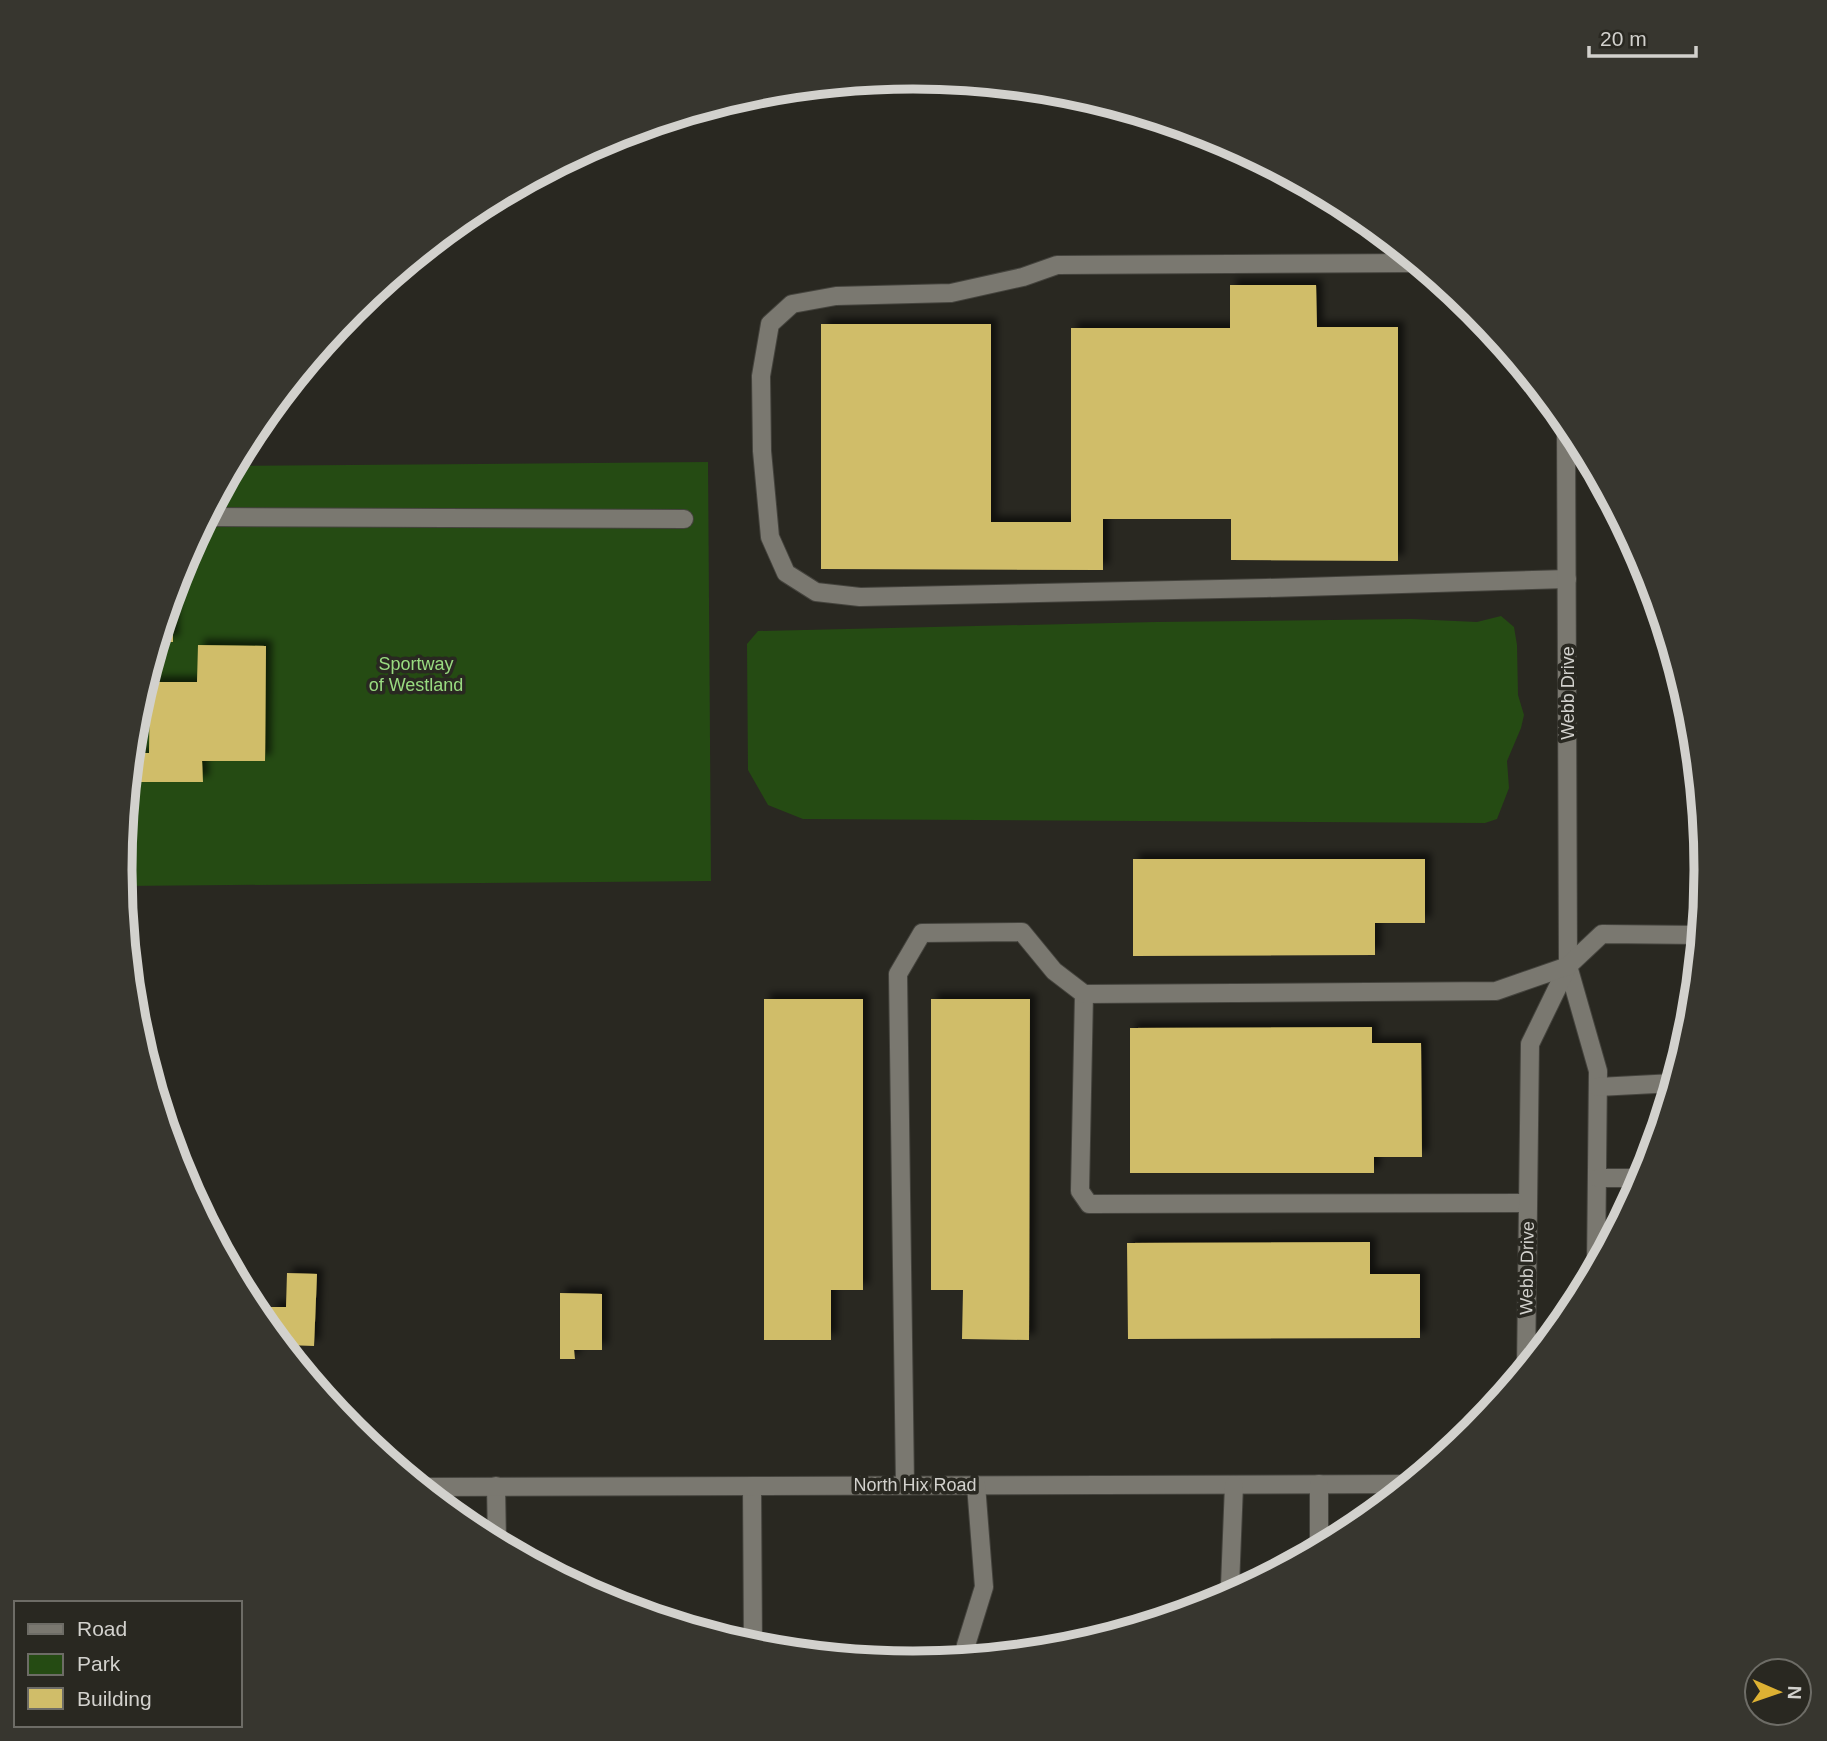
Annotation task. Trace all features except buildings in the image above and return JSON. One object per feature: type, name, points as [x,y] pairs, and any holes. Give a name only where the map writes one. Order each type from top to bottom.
[{"type":"street","points":[[1404,263],[1057,265],[1023,277],[951,293],[836,296],[792,304],[770,324],[761,376],[762,451],[770,537],[786,573],[816,592],[860,597],[1266,589],[1567,579]]},
{"type":"street","name":"Webb Drive","points":[[1574,453],[1567,579],[1568,966],[1598,1071],[1596,1249]]},
{"type":"street","points":[[217,517],[684,519]]},
{"type":"street","points":[[905,1485],[898,974],[922,933],[1022,932],[1054,971],[1084,994],[1496,991],[1568,966],[1602,934],[1692,935]]},
{"type":"street","name":"Webb Drive","points":[[1525,1356],[1531,1044],[1568,966]]},
{"type":"street","points":[[1084,994],[1080,1191],[1089,1204],[1528,1203]]},
{"type":"street","points":[[1598,1087],[1665,1083]]},
{"type":"street","points":[[1598,1178],[1631,1178]]},
{"type":"street","points":[[1319,1538],[1320,1484]]},
{"type":"street","name":"North Hix Road","points":[[433,1486],[1396,1484]]},
{"type":"street","points":[[966,1650],[984,1587],[976,1485]]},
{"type":"street","points":[[1230,1584],[1234,1485]]},
{"type":"street","points":[[496,1486],[496,1530]]},
{"type":"street","points":[[752,1486],[753,1635]]},
{"type":"green space","name":"Sportway of Westland","points":[[708,462],[711,881],[133,886],[134,819],[139,769],[159,668],[192,572],[213,525],[246,466]]},
{"type":"green space","points":[[1501,616],[1514,627],[1518,695],[1524,715],[1507,761],[1509,788],[1497,819],[1485,823],[803,819],[768,805],[748,770],[747,644],[758,631],[1156,622],[1411,619],[1477,622]]}]
